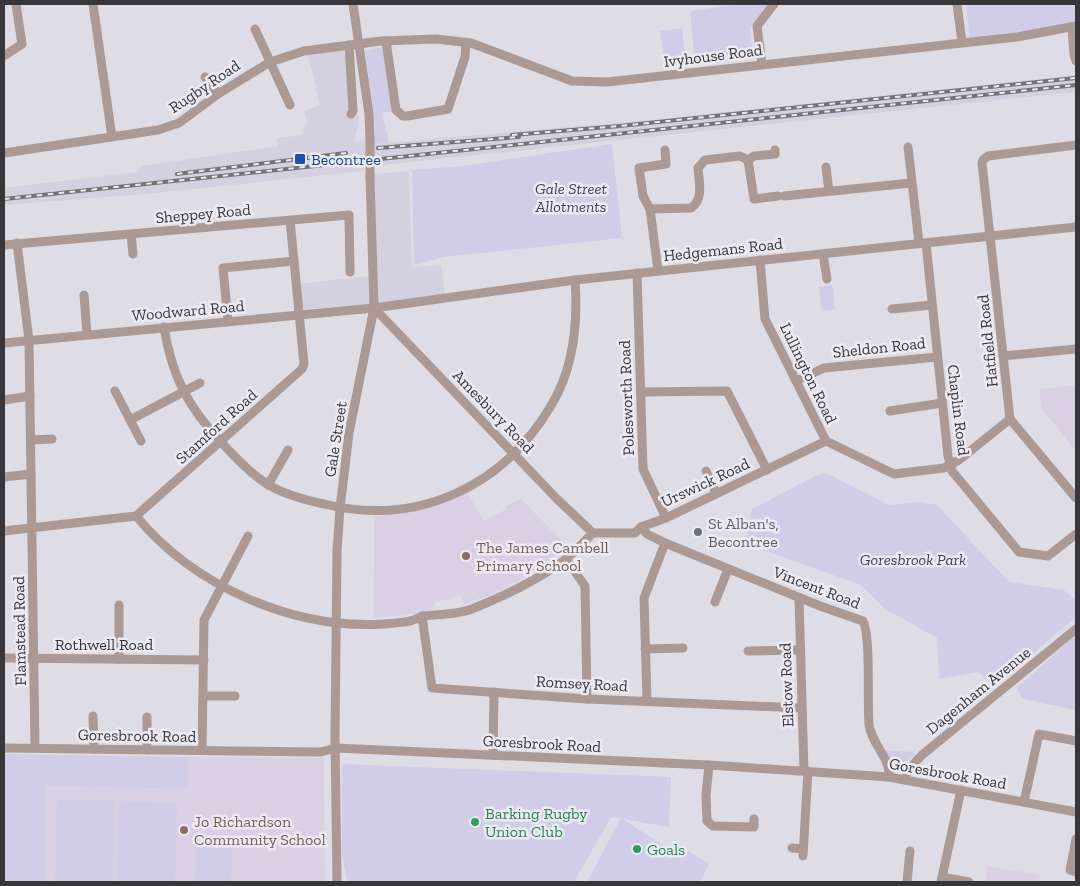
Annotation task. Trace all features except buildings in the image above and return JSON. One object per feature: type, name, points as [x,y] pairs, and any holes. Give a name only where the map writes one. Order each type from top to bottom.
[{"type":"street","points":[[4,56],[22,44],[16,4]]},
{"type":"street","points":[[93,4],[112,137]]},
{"type":"street","name":"Gale Street","points":[[337,882],[336,621],[340,508],[349,433],[374,308],[369,114],[353,4]]},
{"type":"street","points":[[762,64],[758,26],[774,4]]},
{"type":"street","points":[[957,4],[962,42]]},
{"type":"street","points":[[1074,27],[1074,55],[1076,61]]},
{"type":"street","name":"Ivyhouse Road","points":[[359,44],[436,39],[466,42],[510,56],[572,81],[607,82],[1017,37],[1074,27]]},
{"type":"street","points":[[255,29],[290,105]]},
{"type":"street","points":[[386,41],[396,110],[403,116],[448,108],[465,57],[466,42]]},
{"type":"street","name":"Rugby Road","points":[[4,152],[158,130],[179,123],[218,94],[270,62],[304,51],[359,44]]},
{"type":"street","points":[[349,45],[353,111],[351,114]]},
{"type":"street","points":[[205,77],[218,94]]},
{"type":"street","name":"Hatfield Road","points":[[1010,419],[982,163],[984,158],[1076,145]]},
{"type":"street","name":"Chaplin Road","points":[[908,147],[911,183],[932,305],[942,403],[951,466],[955,475],[1019,552],[1048,556],[1076,534]]},
{"type":"street","points":[[658,270],[650,209],[643,196],[638,168],[666,164],[665,150]]},
{"type":"street","points":[[748,160],[754,156],[775,154],[775,150]]},
{"type":"street","points":[[650,209],[691,208],[696,204],[700,199],[698,168],[705,160],[740,156],[748,160]]},
{"type":"street","points":[[748,160],[754,199],[911,183]]},
{"type":"street","points":[[826,167],[828,191]]},
{"type":"street","name":"Sheppey Road","points":[[4,245],[348,215],[350,272]]},
{"type":"street","name":"Stamford Road","points":[[136,516],[302,369],[304,364],[290,220]]},
{"type":"street","name":"Hedgemans Road","points":[[374,308],[658,270],[1076,227]]},
{"type":"street","points":[[131,234],[133,254]]},
{"type":"street","name":"Flamstead Road","points":[[17,243],[29,340],[35,748]]},
{"type":"street","points":[[823,254],[826,279]]},
{"type":"street","name":"Lullington Road","points":[[760,260],[765,319],[826,440],[894,474],[951,466],[1010,419]]},
{"type":"street","points":[[228,322],[223,268],[294,261]]},
{"type":"street","name":"Polesworth Road","points":[[637,273],[643,469],[666,518]]},
{"type":"street","points":[[164,327],[171,361],[182,391],[198,417],[240,462],[268,484],[304,500],[340,508],[379,512],[431,504],[469,487],[515,454],[534,433],[553,403],[569,363],[576,313],[575,280]]},
{"type":"street","points":[[84,295],[87,334]]},
{"type":"street","points":[[892,308],[932,305]]},
{"type":"street","name":"Woodward Road","points":[[4,343],[374,308]]},
{"type":"street","name":"Amesbury Road","points":[[374,308],[593,533]]},
{"type":"street","points":[[1003,356],[1076,349]]},
{"type":"street","name":"Sheldon Road","points":[[796,381],[824,368],[937,357]]},
{"type":"street","points":[[130,420],[200,383]]},
{"type":"street","points":[[115,391],[141,441]]},
{"type":"street","points":[[641,392],[727,391],[767,470]]},
{"type":"street","points":[[4,400],[30,396]]},
{"type":"street","points":[[890,411],[942,403]]},
{"type":"street","points":[[1010,419],[1076,498]]},
{"type":"street","points":[[31,440],[52,439]]},
{"type":"street","name":"Urswick Road","points":[[593,533],[635,533],[642,527],[666,518],[826,440]]},
{"type":"street","points":[[268,484],[288,450]]},
{"type":"street","points":[[706,471],[716,493]]},
{"type":"street","points":[[4,477],[32,474]]},
{"type":"street","points":[[4,531],[136,516],[172,552],[199,572],[266,607],[336,621],[382,624],[412,621],[422,616],[450,615],[471,609],[517,589],[566,559],[593,533]]},
{"type":"street","name":"Vincent Road","points":[[642,527],[647,534],[665,543],[865,623],[869,725],[874,742],[889,767],[890,777]]},
{"type":"street","points":[[202,750],[204,620],[248,536]]},
{"type":"street","points":[[646,701],[644,598],[665,543]]},
{"type":"street","points":[[566,559],[585,586],[586,699]]},
{"type":"street","points":[[716,602],[728,569]]},
{"type":"street","name":"Elstow Road","points":[[792,848],[803,852],[806,771],[799,598]]},
{"type":"street","points":[[119,605],[119,659]]},
{"type":"street","name":"Romsey Road","points":[[422,616],[432,688],[586,699],[802,708]]},
{"type":"street","name":"Dagenham Avenue","points":[[905,779],[909,769],[922,755],[1076,629]]},
{"type":"street","points":[[645,649],[683,648]]},
{"type":"street","points":[[748,651],[800,650]]},
{"type":"street","name":"Rothwell Road","points":[[4,658],[204,660]]},
{"type":"street","points":[[493,755],[494,692]]},
{"type":"street","points":[[204,696],[235,696]]},
{"type":"street","points":[[93,716],[94,749]]},
{"type":"street","points":[[147,717],[147,750]]},
{"type":"street","points":[[1024,802],[1039,734],[1076,742]]},
{"type":"street","name":"Goresbrook Road","points":[[4,748],[321,752],[336,748],[709,765],[890,777],[1076,812]]},
{"type":"street","points":[[709,765],[706,795],[707,821],[713,826],[754,827],[754,819]]},
{"type":"street","points":[[961,790],[942,879],[969,882]]},
{"type":"street","points":[[1069,871],[1076,839]]},
{"type":"street","points":[[907,882],[910,851]]},
{"type":"shaded area","points":[[344,50],[351,109],[359,115],[359,124],[354,141],[375,140],[375,144],[661,119],[1076,75],[1076,92],[364,167],[364,171],[146,194],[4,205],[4,188],[138,172],[142,166],[278,146],[277,138],[304,135],[303,126],[308,123],[304,111],[320,105],[308,55]]},
{"type":"shaded area","points":[[409,171],[412,267],[441,265],[445,294],[384,303],[304,309],[301,307],[299,284],[377,275],[375,174]]},
{"type":"shaded area","points":[[1076,385],[1076,451],[1042,409],[1039,389]]},
{"type":"shaded area","name":"The James Cambell Primary School","points":[[467,492],[484,521],[506,509],[505,506],[521,499],[568,547],[520,580],[488,596],[464,604],[461,595],[434,603],[431,612],[373,618],[375,516],[422,509],[456,498]]},
{"type":"shaded area","name":"Jo Richardson Community School","points":[[188,757],[324,758],[325,882],[45,882],[45,786],[188,789]]},
{"type":"shaded area","points":[[988,866],[1040,875],[1039,882],[985,882]]},
{"type":"green space","points":[[742,4],[769,4],[750,28],[753,58],[695,65],[690,11]]},
{"type":"green space","points":[[966,4],[1076,4],[1076,23],[970,40]]},
{"type":"green space","points":[[682,28],[685,56],[664,59],[660,31]]},
{"type":"green space","points":[[383,47],[395,111],[382,113],[389,142],[375,144],[374,114],[365,51]]},
{"type":"green space","name":"Gale Street Allotments","points":[[612,144],[622,238],[444,257],[414,265],[412,170],[462,166]]},
{"type":"green space","points":[[832,285],[835,307],[833,310],[822,311],[819,287]]},
{"type":"green space","name":"Goresbrook Park","points":[[826,473],[889,505],[921,502],[937,505],[1009,582],[1064,590],[1076,601],[1076,617],[994,686],[978,672],[939,679],[937,638],[885,609],[861,585],[746,544],[752,509],[817,475]]},
{"type":"green space","points":[[1076,635],[1076,710],[1023,699],[1017,688]]},
{"type":"green space","points":[[883,750],[913,752],[916,754],[895,771]]},
{"type":"green space","points":[[4,754],[188,757],[188,789],[45,786],[45,882],[4,882]]},
{"type":"green space","name":"Barking Rugby Union Club","points":[[342,764],[671,777],[669,827],[623,819],[673,852],[677,845],[709,863],[700,882],[587,882],[621,818],[611,817],[574,882],[347,882],[342,853]]},
{"type":"green space","points":[[57,799],[114,800],[113,882],[55,882]]},
{"type":"green space","points":[[119,801],[177,803],[175,882],[117,882]]},
{"type":"green space","points":[[196,835],[232,836],[231,882],[195,882]]},
{"type":"railway","points":[[512,135],[620,126],[1076,78]]},
{"type":"railway","points":[[4,199],[1076,85]]},
{"type":"railway","points":[[378,148],[519,137]]},
{"type":"railway","points":[[177,174],[346,153]]},
{"type":"place","name":"Becontree","points":[[300,159]]},
{"type":"place","name":"St Alban's, Becontree","points":[[698,532]]},
{"type":"place","name":"The James Cambell Primary School","points":[[466,556]]},
{"type":"place","name":"Barking Rugby Union Club","points":[[475,822]]},
{"type":"place","name":"Jo Richardson Community School","points":[[184,830]]},
{"type":"place","name":"Goals","points":[[637,849]]}]
